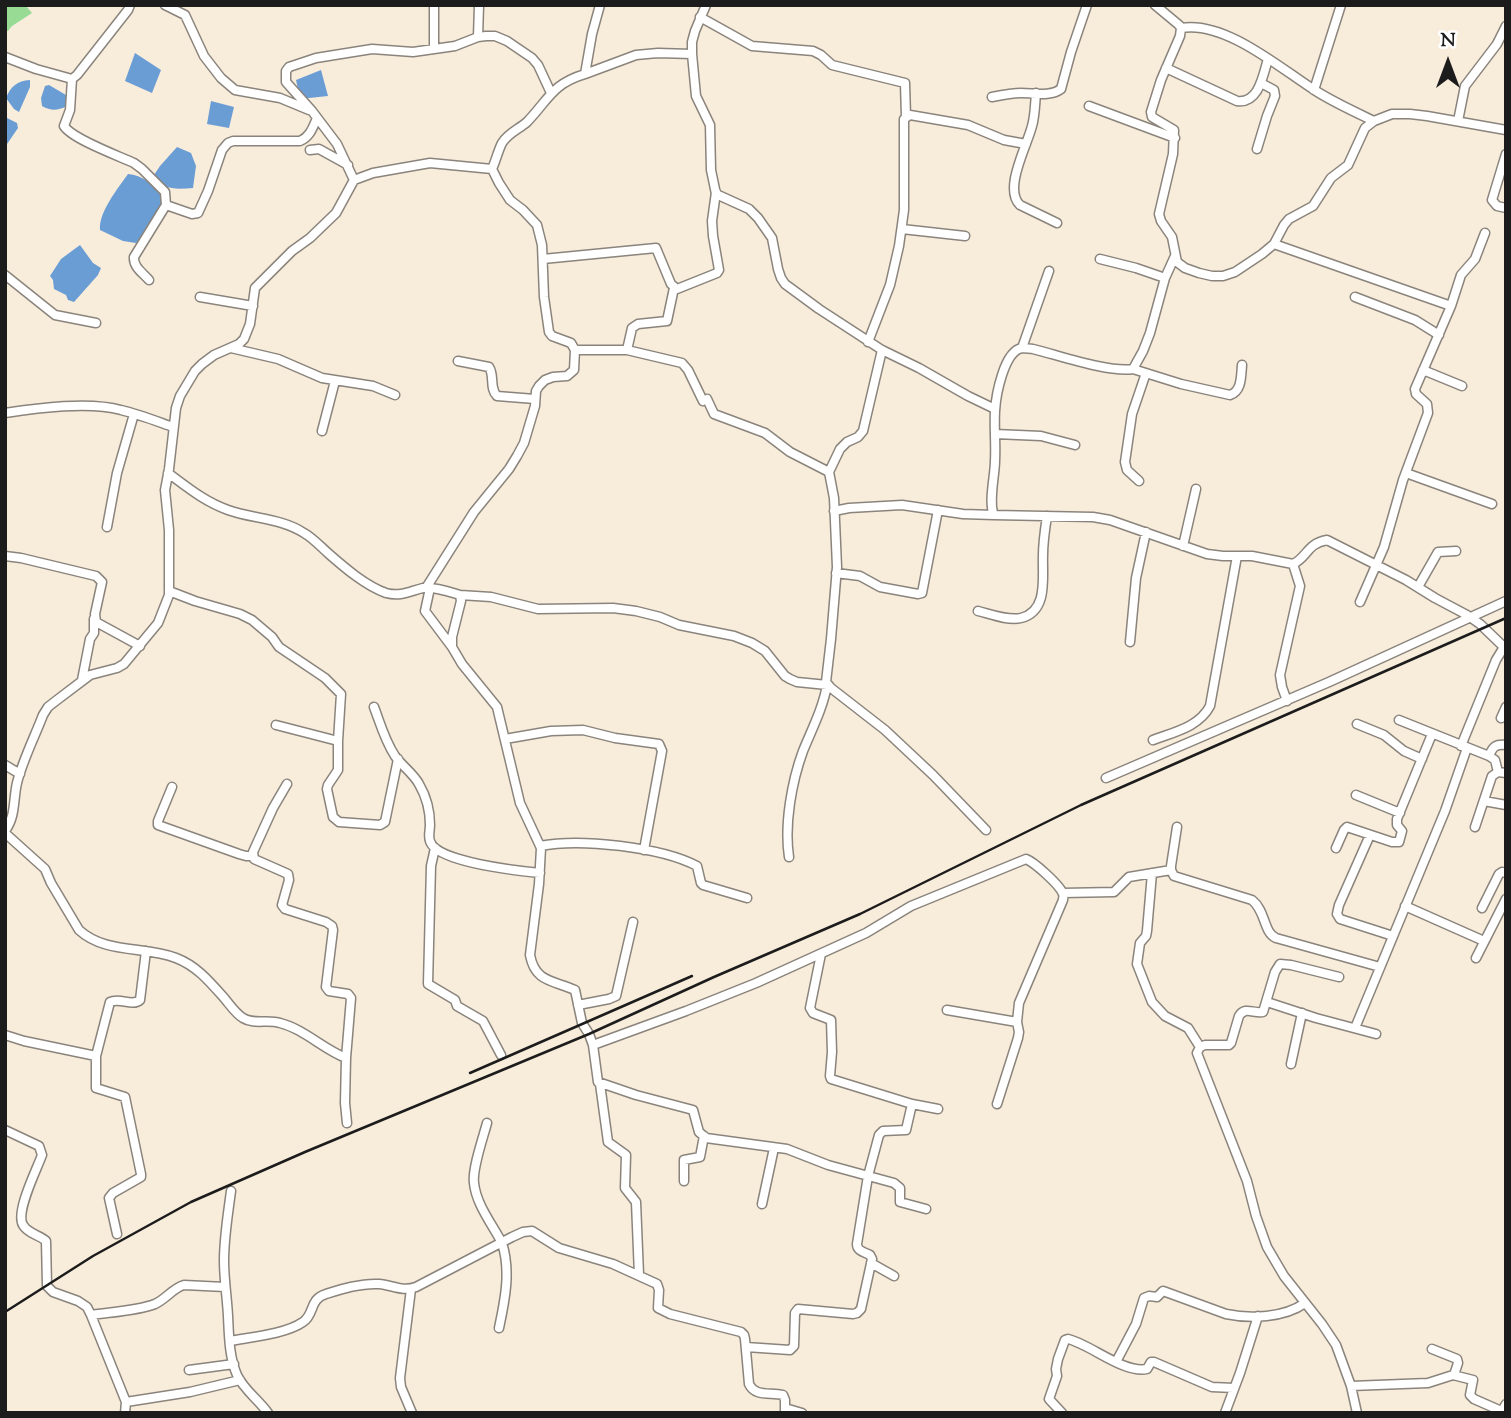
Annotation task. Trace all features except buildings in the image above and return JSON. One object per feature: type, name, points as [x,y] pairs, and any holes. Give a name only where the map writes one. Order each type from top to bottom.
[{"type":"street","points":[[5,57],[72,79],[78,75],[130,5]]},
{"type":"street","points":[[165,5],[185,15],[204,56],[221,78],[235,90],[280,98],[315,115]]},
{"type":"street","points":[[434,5],[434,49]]},
{"type":"street","points":[[478,37],[479,5]]},
{"type":"street","points":[[585,74],[600,5]]},
{"type":"street","points":[[678,288],[719,270],[712,221],[716,192],[711,170],[710,125],[695,96],[692,54],[692,42],[706,5]]},
{"type":"street","points":[[992,97],[1014,93],[1049,94],[1061,89],[1087,5]]},
{"type":"street","points":[[1155,5],[1181,28],[1151,112],[1152,117],[1174,130],[1174,154],[1159,214],[1172,237],[1177,262],[1185,268],[1212,276],[1223,276],[1235,272],[1274,244],[1289,219],[1313,206],[1331,178],[1348,165],[1365,128],[1374,121],[1392,114],[1410,114],[1506,130]]},
{"type":"street","points":[[1314,90],[1341,5]]},
{"type":"street","points":[[700,17],[752,46],[813,51],[832,65],[905,83],[902,229],[890,285],[869,342]]},
{"type":"street","points":[[1458,121],[1467,82],[1497,44],[1506,26]]},
{"type":"street","points":[[1181,28],[1217,31],[1268,59],[1338,104],[1374,121]]},
{"type":"street","points":[[354,180],[337,144],[286,82],[286,71],[289,67],[316,58],[372,49],[404,52],[455,46],[478,37],[495,37],[507,41],[532,58],[555,89]]},
{"type":"street","points":[[639,1275],[636,1202],[625,1188],[626,1155],[608,1142],[593,1045],[582,1023],[575,990],[540,976],[532,966],[530,955],[544,845],[520,803],[511,737],[497,708],[425,611],[428,588],[474,512],[509,469],[524,443],[536,391],[545,380],[567,376],[574,370],[575,350],[571,343],[552,337],[549,332],[544,297],[542,245],[537,225],[510,200],[492,169],[501,145],[529,120],[555,89],[571,78],[636,55],[692,54]]},
{"type":"street","points":[[1166,68],[1243,102],[1252,98],[1258,90],[1268,59]]},
{"type":"street","points":[[72,79],[70,110],[64,126],[67,131],[135,163],[165,192],[166,205],[134,262],[149,280]]},
{"type":"street","points":[[1257,149],[1275,96],[1274,90],[1261,83]]},
{"type":"street","points":[[1036,93],[1032,126],[1014,180],[1017,202],[1057,223]]},
{"type":"street","points":[[1089,106],[1175,138]]},
{"type":"street","points":[[166,205],[192,214],[198,213],[222,150],[228,144],[233,141],[300,141],[309,135],[315,115]]},
{"type":"street","points":[[906,117],[968,125],[1004,140],[1026,144]]},
{"type":"street","points":[[310,150],[319,149],[348,165]]},
{"type":"street","points":[[1506,154],[1492,200],[1497,206],[1506,208]]},
{"type":"street","points":[[346,1058],[283,1023],[246,1020],[202,973],[174,957],[114,946],[84,935],[45,869],[5,832],[11,822],[20,774],[48,707],[82,681],[100,671],[117,668],[130,658],[158,623],[169,591],[169,530],[165,491],[176,408],[195,371],[214,355],[244,340],[250,324],[254,291],[258,285],[336,213],[354,180],[373,173],[430,163],[492,169]]},
{"type":"street","points":[[716,192],[749,209],[758,218],[772,238],[781,278],[785,284],[869,342],[995,409]]},
{"type":"street","points":[[902,229],[965,236]]},
{"type":"street","points":[[1360,602],[1384,547],[1406,472],[1428,413],[1427,404],[1416,394],[1415,389],[1451,306],[1461,275],[1475,259],[1485,233]]},
{"type":"street","points":[[1274,244],[1451,306]]},
{"type":"street","points":[[543,259],[656,248],[678,288],[667,321],[638,324],[632,328],[627,350]]},
{"type":"street","points":[[1133,369],[1150,333],[1165,278],[1175,256]]},
{"type":"street","points":[[1100,259],[1165,278]]},
{"type":"street","points":[[1022,348],[1049,271]]},
{"type":"street","points":[[5,275],[55,315],[96,323]]},
{"type":"street","points":[[1355,297],[1415,320],[1439,335]]},
{"type":"street","points":[[200,298],[253,306]]},
{"type":"street","points":[[231,348],[278,359],[322,378],[373,386],[395,395]]},
{"type":"street","points":[[995,515],[992,507],[995,409],[1005,367],[1015,351],[1022,348],[1103,367],[1133,369],[1230,395],[1239,387],[1242,365]]},
{"type":"street","points":[[575,350],[627,350],[682,363],[714,414],[765,433],[790,452],[829,472]]},
{"type":"street","points":[[789,857],[787,844],[793,782],[824,700],[827,685],[836,573],[834,498],[829,472],[840,449],[863,431],[883,350]]},
{"type":"street","points":[[458,361],[489,367],[493,391],[497,396],[536,399]]},
{"type":"street","points":[[1423,370],[1462,386]]},
{"type":"street","points":[[1139,481],[1127,470],[1125,462],[1132,414],[1146,373]]},
{"type":"street","points":[[322,431],[335,381]]},
{"type":"street","points":[[5,413],[85,407],[120,409],[173,427]]},
{"type":"street","points":[[107,527],[117,473],[134,414]]},
{"type":"street","points":[[995,434],[1041,436],[1075,445]]},
{"type":"street","points":[[1406,472],[1492,504]]},
{"type":"street","points":[[168,473],[206,500],[227,509],[291,525],[307,534],[365,582],[384,592],[406,594],[428,588],[460,596],[491,597],[538,609],[603,607],[636,611],[752,643],[765,651],[790,680],[827,685],[890,735],[986,830]]},
{"type":"street","points":[[1183,546],[1196,489]]},
{"type":"street","points":[[834,511],[902,505],[995,515],[1093,516],[1207,554],[1252,555],[1293,564],[1299,561],[1312,545],[1327,540],[1470,617],[1505,648],[1496,660],[1464,747],[1445,811],[1355,1028]]},
{"type":"street","points":[[836,573],[860,576],[888,589],[922,593],[938,510]]},
{"type":"street","points":[[978,611],[1023,618],[1032,612],[1040,601],[1047,516]]},
{"type":"street","points":[[1130,642],[1136,578],[1146,532]]},
{"type":"street","points":[[1418,587],[1438,552],[1456,551]]},
{"type":"street","points":[[5,556],[96,576],[102,582],[94,619],[94,633],[90,639],[82,681]]},
{"type":"street","points":[[1153,740],[1192,725],[1205,715],[1210,706],[1237,556]]},
{"type":"street","points":[[1287,701],[1280,675],[1300,586],[1293,564]]},
{"type":"street","points":[[169,591],[252,620],[264,629],[279,647],[325,678],[341,694],[338,770],[327,789],[333,817],[339,822],[380,825],[385,822],[398,759]]},
{"type":"street","points":[[453,647],[452,637],[460,596]]},
{"type":"street","points":[[1106,778],[1287,701],[1506,601]]},
{"type":"street","points":[[94,619],[140,646]]},
{"type":"street","points":[[374,706],[384,736],[425,796],[430,823],[429,841],[435,848],[458,859],[486,867],[540,873]]},
{"type":"street","points":[[1501,718],[1506,707]]},
{"type":"street","points":[[1399,720],[1495,760],[1502,773],[1492,776],[1475,827]]},
{"type":"street","points":[[1357,724],[1384,735],[1404,751],[1422,759]]},
{"type":"street","points":[[276,725],[338,741]]},
{"type":"street","points":[[511,737],[551,731],[583,730],[659,744],[662,751],[644,850]]},
{"type":"street","points":[[1336,848],[1345,828],[1399,842],[1402,831],[1397,822],[1432,734]]},
{"type":"street","points":[[1489,756],[1495,746],[1506,745]]},
{"type":"street","points":[[5,765],[20,774]]},
{"type":"street","points":[[252,856],[287,783]]},
{"type":"street","points":[[172,787],[158,825],[252,856],[288,874],[289,880],[282,905],[285,909],[332,926],[326,987],[329,991],[348,994],[351,998],[346,1058],[347,1123]]},
{"type":"street","points":[[1356,795],[1400,813]]},
{"type":"street","points":[[1484,801],[1506,805]]},
{"type":"street","points":[[1177,827],[1171,870],[1174,876],[1252,900],[1260,908],[1270,936],[1380,967]]},
{"type":"street","points":[[1370,835],[1336,914],[1340,919],[1393,936]]},
{"type":"street","points":[[544,845],[571,842],[644,850],[693,864],[697,866],[703,885],[747,898]]},
{"type":"street","points":[[435,848],[431,866],[428,984],[455,999],[457,1006],[483,1021],[500,1055]]},
{"type":"street","points":[[593,1045],[686,1011],[821,954],[866,933],[911,906],[1022,859],[1029,859],[1063,893],[1063,900],[1019,1003],[1018,1038],[997,1104]]},
{"type":"street","points":[[1063,893],[1114,892],[1129,877],[1171,870]]},
{"type":"street","points":[[1152,873],[1147,931],[1140,943],[1137,964],[1152,1002],[1165,1016],[1188,1028],[1200,1047]]},
{"type":"street","points":[[1482,908],[1499,874],[1506,873]]},
{"type":"street","points":[[1476,958],[1506,899]]},
{"type":"street","points":[[1405,906],[1484,942]]},
{"type":"street","points":[[578,1004],[616,996],[633,922]]},
{"type":"street","points":[[117,1234],[109,1198],[141,1177],[141,1174],[125,1097],[96,1088],[96,1056],[110,1002],[115,1000],[135,1003],[140,1000],[146,951]]},
{"type":"street","points":[[821,954],[810,1008],[813,1013],[831,1020],[831,1079],[938,1110]]},
{"type":"street","points":[[1339,977],[1291,964],[1280,964],[1263,1012],[1241,1012],[1229,1045],[1205,1045],[1200,1047],[1197,1053],[1247,1181],[1266,1247],[1284,1276],[1336,1345],[1356,1400],[1357,1413]]},
{"type":"street","points":[[1267,1002],[1376,1034]]},
{"type":"street","points":[[947,1010],[1017,1022]]},
{"type":"street","points":[[1291,1064],[1302,1013]]},
{"type":"street","points":[[5,1035],[96,1056]]},
{"type":"street","points":[[600,1084],[693,1110],[699,1132],[704,1136],[787,1149],[828,1165],[898,1185],[900,1202],[926,1209]]},
{"type":"street","points":[[746,1347],[792,1349],[795,1313],[798,1310],[846,1314],[858,1313],[861,1309],[872,1257],[857,1248],[868,1176],[879,1135],[883,1131],[906,1130],[912,1104]]},
{"type":"street","points":[[486,1123],[474,1183],[480,1203],[502,1243],[506,1260],[506,1296],[499,1328]]},
{"type":"street","points":[[5,1130],[39,1146],[42,1151],[22,1208],[21,1220],[28,1231],[46,1241],[47,1286],[52,1292],[78,1301],[87,1307],[92,1315],[126,1402],[125,1413]]},
{"type":"street","points":[[684,1181],[684,1160],[701,1157],[704,1136]]},
{"type":"street","points":[[762,1204],[774,1147]]},
{"type":"street","points":[[231,1191],[224,1263],[230,1341],[240,1380],[268,1413]]},
{"type":"street","points":[[230,1341],[298,1325],[307,1318],[315,1300],[323,1295],[376,1284],[411,1289],[523,1232],[533,1231],[559,1248],[613,1264],[657,1284],[660,1310],[736,1329],[744,1335],[749,1384],[754,1392],[781,1394],[785,1400],[785,1411],[802,1413]]},
{"type":"street","points":[[871,1263],[894,1276]]},
{"type":"street","points":[[92,1315],[148,1306],[161,1301],[179,1286],[225,1287]]},
{"type":"street","points":[[411,1289],[400,1378],[412,1413]]},
{"type":"street","points":[[1116,1362],[1136,1324],[1146,1296],[1157,1297],[1165,1291],[1237,1316],[1290,1311],[1305,1303]]},
{"type":"street","points":[[1225,1413],[1258,1316]]},
{"type":"street","points":[[1062,1413],[1049,1398],[1058,1377],[1058,1359],[1065,1340],[1068,1339],[1116,1362],[1145,1370],[1154,1362],[1212,1387],[1234,1388]]},
{"type":"street","points":[[1432,1349],[1457,1359],[1454,1375]]},
{"type":"street","points":[[189,1370],[234,1364]]},
{"type":"street","points":[[1351,1386],[1428,1383],[1454,1375],[1473,1380],[1470,1395],[1474,1399],[1499,1410],[1506,1404]]},
{"type":"street","points":[[126,1402],[190,1392],[240,1380]]},
{"type":"green space","points":[[5,5],[25,5],[32,13],[8,31],[5,30]]},
{"type":"water","points":[[135,53],[161,70],[152,93],[125,81]]},
{"type":"water","points":[[321,70],[328,96],[300,99],[296,80]]},
{"type":"water","points":[[30,80],[30,87],[19,112],[6,98],[15,85]]},
{"type":"water","points":[[49,85],[66,95],[67,106],[54,110],[42,106],[41,98],[45,86]]},
{"type":"water","points":[[211,101],[234,107],[229,128],[207,124]]},
{"type":"water","points":[[5,117],[17,123],[18,128],[5,147]]},
{"type":"water","points":[[177,147],[191,153],[196,166],[193,188],[176,189],[165,186],[154,175]]},
{"type":"water","points":[[128,174],[143,178],[165,194],[163,207],[143,239],[136,243],[123,241],[100,230],[105,209]]},
{"type":"water","points":[[80,245],[93,263],[101,268],[74,302],[54,289],[50,276],[61,259]]},
{"type":"railway","points":[[5,1312],[93,1256],[191,1202],[589,1034],[860,914],[1081,805],[1506,618]]},
{"type":"railway","points":[[470,1073],[692,976]]}]
